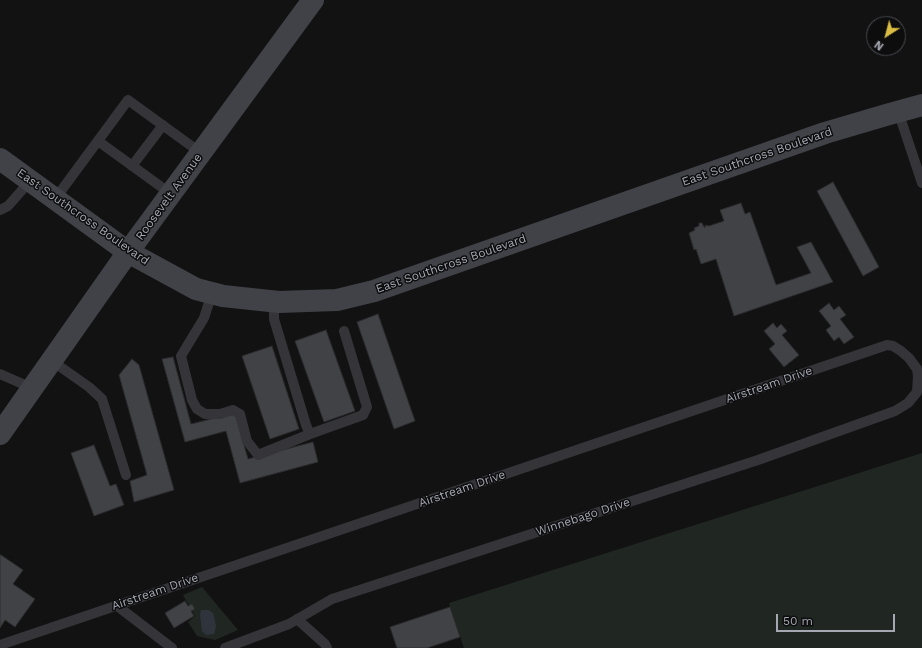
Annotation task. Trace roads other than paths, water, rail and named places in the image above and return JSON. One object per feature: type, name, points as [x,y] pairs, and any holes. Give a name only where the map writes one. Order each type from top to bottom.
[{"type":"main road","name":"Roosevelt Avenue","points":[[0,434],[128,252],[313,0]]},
{"type":"main road","name":"East Southcross Boulevard","points":[[0,159],[128,252],[196,289],[223,296],[274,301],[338,300],[374,291],[825,133],[922,105]]},
{"type":"lane","points":[[55,199],[128,100],[201,153]]},
{"type":"lane","points":[[898,111],[922,183]]},
{"type":"lane","points":[[132,166],[163,125]]},
{"type":"lane","points":[[98,141],[171,194]]},
{"type":"lane","points":[[0,210],[8,206],[30,181]]},
{"type":"lane","points":[[212,293],[204,318],[181,356],[192,400],[197,409],[205,414],[220,414],[234,410],[240,414],[247,442],[258,454],[363,416],[367,407],[344,331]]},
{"type":"lane","points":[[274,301],[274,319],[310,434]]},
{"type":"lane","name":"Airstream Drive","points":[[0,645],[888,346],[893,346],[901,351],[909,358],[917,369]]},
{"type":"lane","points":[[52,360],[89,387],[102,399],[126,475]]},
{"type":"lane","name":"Winnebago Drive","points":[[225,648],[289,624],[332,599],[758,460],[895,411],[908,404],[914,398],[917,392],[917,369]]},
{"type":"lane","points":[[0,374],[32,388]]},
{"type":"lane","points":[[116,605],[172,648]]},
{"type":"lane","points":[[297,619],[325,644],[327,648]]}]
